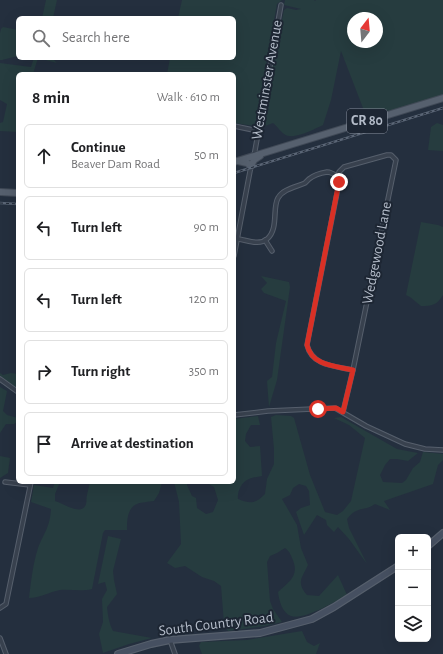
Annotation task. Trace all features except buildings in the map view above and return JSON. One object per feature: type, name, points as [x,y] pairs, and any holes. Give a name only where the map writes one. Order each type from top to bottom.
[{"type":"main road","name":"CR 80","points":[[236,161],[443,98]]},
{"type":"main road","points":[[236,161],[246,162],[251,166],[254,159],[266,152]]},
{"type":"main road","points":[[0,192],[16,193]]},
{"type":"main road","points":[[431,543],[443,533]]},
{"type":"main road","name":"South Country Road","points":[[118,654],[170,640],[260,633],[312,619],[334,607],[395,568]]},
{"type":"street","name":"Westminster Avenue","points":[[236,248],[280,5]]},
{"type":"street","points":[[236,126],[258,131]]},
{"type":"street","name":"Wedgewood Lane","points":[[338,177],[339,172],[344,167],[387,155],[396,160],[343,412]]},
{"type":"street","points":[[238,239],[262,242],[269,238],[276,216],[276,202],[283,192],[305,183],[314,176],[326,172],[334,174],[338,177],[338,188],[307,345],[311,355],[320,363],[353,370]]},
{"type":"street","points":[[266,240],[272,251]]},
{"type":"street","points":[[0,379],[16,391]]},
{"type":"street","points":[[236,415],[268,411],[336,408],[366,426],[405,444],[425,449],[443,450]]},
{"type":"street","points":[[5,482],[16,482]]},
{"type":"street","points":[[0,608],[6,604],[30,484]]},
{"type":"street","points":[[0,638],[6,654]]},
{"type":"street","points":[[170,640],[175,654]]},
{"type":"green space","points":[[46,0],[57,0],[53,16],[42,16]]},
{"type":"green space","points":[[182,0],[282,0],[277,4],[255,126],[236,123],[236,72],[167,72],[170,60],[236,60],[236,16],[178,16]]},
{"type":"green space","points":[[285,0],[443,0],[443,98],[368,121],[341,51],[331,100],[323,125],[304,134],[293,136],[284,134],[273,123],[265,126],[262,120],[284,10],[287,8],[296,10],[301,9],[284,5]]},
{"type":"green space","points":[[3,27],[16,30],[16,56],[0,60],[1,29]]},
{"type":"green space","points":[[33,60],[37,60],[34,72],[16,72],[16,132],[0,131],[0,123],[3,122],[7,104],[0,100],[0,63],[31,67]]},
{"type":"green space","points":[[46,60],[54,60],[57,63]]},
{"type":"green space","points":[[437,123],[443,125],[443,151],[428,150],[431,127]]},
{"type":"green space","points":[[421,222],[443,227],[443,295],[436,303],[425,306],[421,306],[406,295]]},
{"type":"green space","points":[[261,276],[289,282],[290,287],[277,380],[269,407],[267,381],[272,377],[276,343],[286,301],[264,293],[261,289],[267,283]]},
{"type":"green space","points":[[0,373],[3,375],[11,373],[16,374],[16,388],[0,376]]},
{"type":"green space","points":[[0,387],[7,391],[3,411],[7,415],[16,417],[16,423],[6,424],[0,433]]},
{"type":"green space","points":[[276,415],[291,416],[294,418],[310,475],[325,512],[337,515],[343,511],[351,501],[365,438],[349,425],[334,418],[341,417],[397,449],[418,453],[408,461],[390,459],[380,475],[383,482],[402,483],[406,480],[413,468],[420,462],[423,452],[443,454],[443,460],[438,465],[433,484],[384,501],[390,510],[375,504],[368,508],[354,512],[347,519],[349,528],[367,564],[349,539],[338,527],[334,532],[327,525],[326,520],[317,515],[304,535],[296,512],[301,508],[310,505],[309,491],[306,486],[299,484],[293,488],[290,495],[282,499],[297,525],[301,548],[308,565],[301,580],[304,591],[307,595],[319,596],[338,575],[347,595],[328,606],[303,616],[291,616],[285,612],[279,599],[278,592],[290,581],[295,569],[291,555],[285,548],[270,556],[267,562],[270,601],[273,609],[282,622],[228,631],[224,624],[221,586],[214,581],[202,577],[185,566],[175,568],[167,563],[181,544],[179,502],[174,484],[187,484],[192,496],[196,498],[197,508],[206,514],[213,512],[218,500],[214,487],[209,484],[236,484],[236,419],[258,416],[260,425],[251,425],[246,434],[245,441],[250,447],[260,446],[262,476],[246,480],[239,490],[238,499],[246,502],[258,500],[265,494],[267,479],[274,464],[271,417]]},
{"type":"green space","points":[[0,456],[10,458],[8,473],[0,478]]},
{"type":"green space","points":[[54,484],[59,484],[55,494],[55,501],[72,508],[81,509],[84,508],[86,504],[90,484],[161,484],[159,493],[154,501],[139,503],[131,508],[128,515],[127,530],[105,530],[103,533],[92,589],[60,590],[29,598],[36,554],[48,525],[51,509],[31,502],[34,485],[53,488]]},
{"type":"green space","points":[[108,536],[121,539],[113,571],[117,594],[107,607],[113,631],[152,638],[103,653],[99,634],[103,622],[102,599],[107,590],[105,582],[98,584]]},
{"type":"green space","points":[[302,631],[307,642],[314,646],[320,643],[316,654],[202,654],[199,646],[201,642],[247,640]]},
{"type":"railway","points":[[236,172],[443,108]]},
{"type":"railway","points":[[0,203],[16,204]]},
{"type":"route","points":[[318,409],[336,408],[343,412],[353,370],[320,363],[311,355],[307,345],[339,182]]}]
